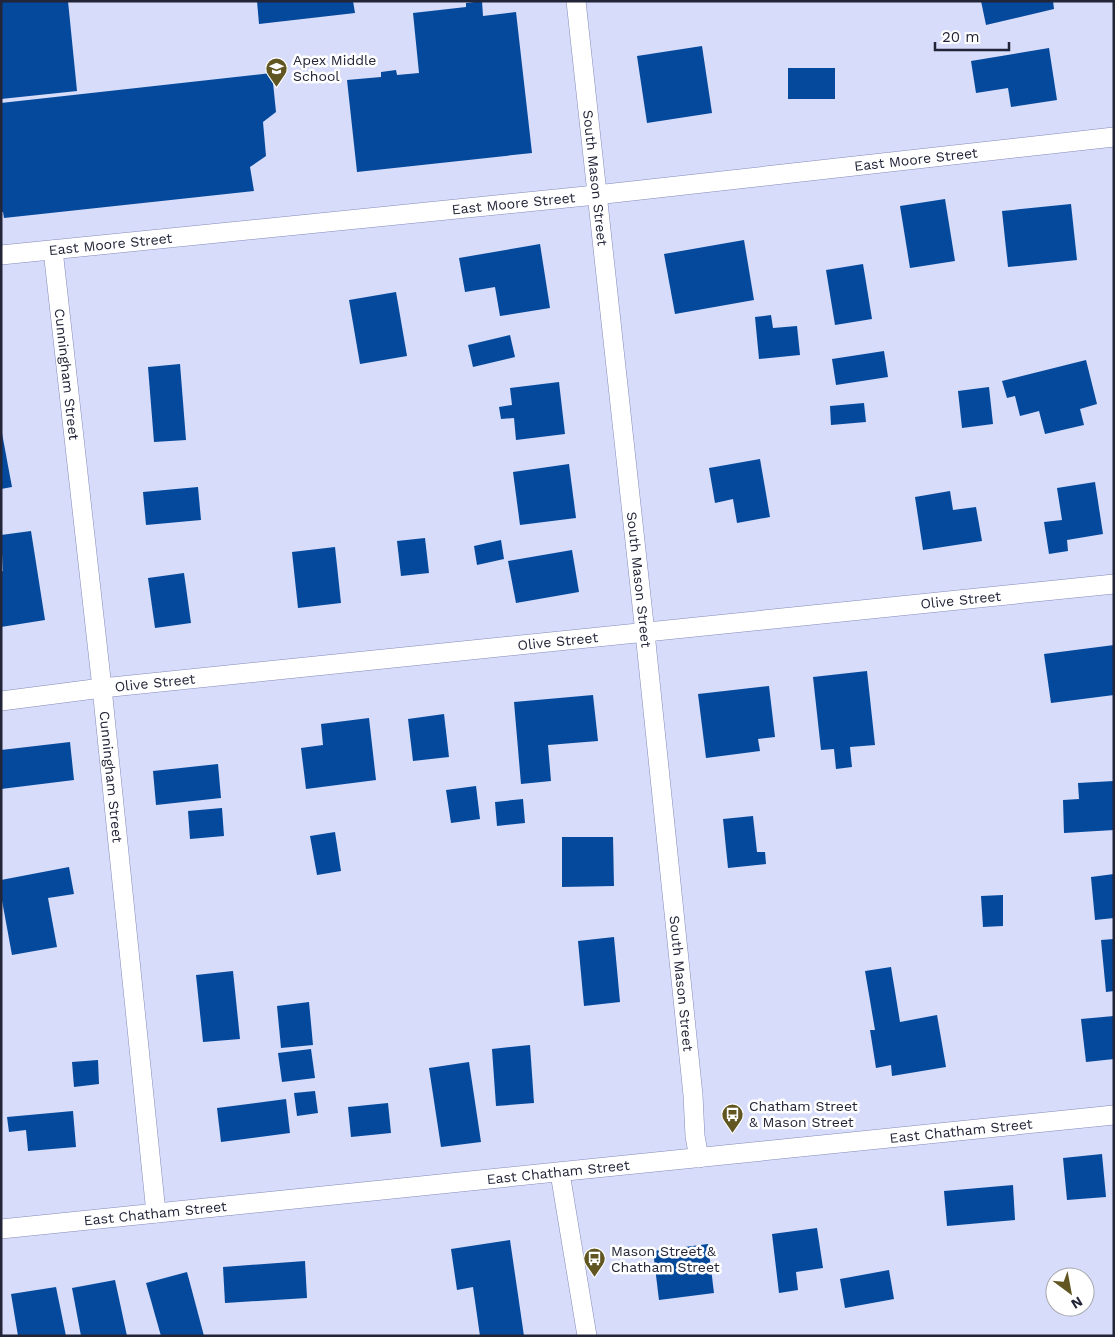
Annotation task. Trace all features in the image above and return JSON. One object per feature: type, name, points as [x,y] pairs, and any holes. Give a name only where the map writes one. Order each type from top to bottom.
[{"type":"street","name":"South Mason Street","points":[[576,1],[645,633],[693,1096],[695,1136],[699,1158]]},
{"type":"street","name":"East Moore Street","points":[[1,255],[596,194],[1114,137]]},
{"type":"street","name":"Cunningham Street","points":[[53,250],[102,688],[156,1213]]},
{"type":"street","name":"Olive Street","points":[[1,701],[102,688],[1114,584]]},
{"type":"street","name":"East Chatham Street","points":[[1,1230],[1114,1115]]},
{"type":"street","points":[[560,1173],[587,1336]]},
{"type":"building","points":[[1,1],[68,1],[77,91],[1,99]]},
{"type":"building","points":[[257,1],[353,1],[355,13],[259,24]]},
{"type":"building","points":[[482,1],[483,16],[516,12],[532,153],[357,172],[347,80],[381,77],[381,72],[396,70],[397,75],[419,73],[413,13],[466,7],[466,3]]},
{"type":"building","points":[[981,1],[1053,1],[1054,9],[986,25]]},
{"type":"building","points":[[702,46],[712,113],[647,123],[637,56]]},
{"type":"building","points":[[1049,48],[1057,100],[1011,107],[1008,88],[976,93],[971,61]]},
{"type":"building","points":[[788,68],[835,68],[835,99],[788,99]]},
{"type":"building","points":[[272,73],[276,112],[263,122],[266,156],[250,167],[254,191],[4,218],[3,212],[1,212],[1,103]]},
{"type":"building","points":[[945,199],[955,261],[910,268],[900,206]]},
{"type":"building","points":[[1071,204],[1077,260],[1008,267],[1002,211]]},
{"type":"building","points":[[744,240],[754,300],[675,314],[664,254]]},
{"type":"building","points":[[540,244],[550,308],[500,316],[495,287],[465,292],[459,258]]},
{"type":"building","points":[[863,264],[872,319],[835,325],[826,270]]},
{"type":"building","points":[[396,292],[407,356],[360,364],[349,300]]},
{"type":"building","points":[[771,315],[773,328],[797,326],[800,355],[759,359],[755,317]]},
{"type":"building","points":[[510,335],[515,357],[473,367],[468,345]]},
{"type":"building","points":[[884,351],[888,377],[836,385],[832,359]]},
{"type":"building","points":[[1086,360],[1097,404],[1080,409],[1084,425],[1045,434],[1039,411],[1020,416],[1015,396],[1007,398],[1002,381]]},
{"type":"building","points":[[180,364],[186,440],[154,442],[148,367]]},
{"type":"building","points":[[559,382],[565,434],[516,440],[514,418],[501,419],[499,407],[512,405],[510,388]]},
{"type":"building","points":[[989,387],[993,424],[962,428],[958,391]]},
{"type":"building","points":[[864,403],[866,422],[831,425],[830,406]]},
{"type":"building","points":[[1,428],[12,487],[1,489]]},
{"type":"building","points":[[760,459],[770,517],[737,523],[733,499],[715,503],[709,468]]},
{"type":"building","points":[[569,464],[576,518],[520,525],[513,472]]},
{"type":"building","points":[[1095,482],[1103,534],[1067,540],[1068,551],[1049,554],[1044,522],[1062,520],[1057,488]]},
{"type":"building","points":[[198,487],[201,520],[146,525],[143,492]]},
{"type":"building","points":[[950,491],[953,510],[976,507],[982,541],[923,550],[915,497]]},
{"type":"building","points":[[31,531],[45,620],[1,627],[1,572],[3,571],[1,535]]},
{"type":"building","points":[[425,538],[429,573],[401,576],[397,541]]},
{"type":"building","points":[[501,540],[504,559],[477,565],[474,546]]},
{"type":"building","points":[[335,547],[341,603],[298,608],[292,552]]},
{"type":"building","points":[[572,550],[579,592],[516,603],[508,561]]},
{"type":"building","points":[[184,573],[191,623],[155,628],[148,578]]},
{"type":"building","points":[[1114,645],[1114,695],[1051,703],[1044,654]]},
{"type":"building","points":[[867,671],[875,745],[850,747],[852,767],[836,769],[834,749],[821,750],[813,677]]},
{"type":"building","points":[[769,686],[775,737],[758,739],[760,751],[706,758],[698,694]]},
{"type":"building","points":[[593,695],[598,741],[548,745],[551,781],[521,784],[514,702]]},
{"type":"building","points":[[444,714],[449,757],[413,761],[408,719]]},
{"type":"building","points":[[369,718],[376,780],[306,789],[301,748],[323,745],[321,724]]},
{"type":"building","points":[[70,742],[74,780],[1,789],[1,750]]},
{"type":"building","points":[[218,764],[221,798],[156,805],[153,771]]},
{"type":"building","points":[[1114,781],[1114,830],[1064,833],[1063,800],[1079,799],[1078,783]]},
{"type":"building","points":[[476,786],[480,819],[451,823],[446,790]]},
{"type":"building","points":[[523,799],[525,823],[497,826],[495,802]]},
{"type":"building","points":[[222,808],[224,836],[190,839],[188,811]]},
{"type":"building","points":[[753,816],[757,852],[765,852],[766,864],[728,868],[723,819]]},
{"type":"building","points":[[335,832],[341,871],[317,875],[310,836]]},
{"type":"building","points":[[562,837],[613,837],[614,886],[562,887]]},
{"type":"building","points":[[69,867],[74,894],[48,898],[57,947],[12,955],[1,895],[1,880]]},
{"type":"building","points":[[1114,874],[1114,918],[1095,920],[1091,877]]},
{"type":"building","points":[[1003,895],[1003,926],[983,927],[981,896]]},
{"type":"building","points":[[614,937],[620,1002],[584,1006],[578,941]]},
{"type":"building","points":[[1114,939],[1114,991],[1106,992],[1101,940]]},
{"type":"building","points":[[891,967],[900,1022],[937,1015],[946,1067],[892,1076],[891,1065],[876,1068],[870,1030],[875,1030],[865,971]]},
{"type":"building","points":[[233,971],[240,1039],[203,1042],[196,975]]},
{"type":"building","points":[[309,1002],[313,1045],[281,1048],[277,1006]]},
{"type":"building","points":[[1114,1016],[1114,1059],[1086,1062],[1081,1019]]},
{"type":"building","points":[[530,1045],[534,1103],[496,1106],[492,1049]]},
{"type":"building","points":[[311,1049],[315,1078],[282,1082],[278,1053]]},
{"type":"building","points":[[98,1060],[99,1084],[74,1087],[72,1062]]},
{"type":"building","points":[[469,1062],[481,1142],[441,1147],[429,1068]]},
{"type":"building","points":[[315,1091],[318,1113],[297,1116],[294,1093]]},
{"type":"building","points":[[286,1099],[290,1133],[221,1142],[217,1108]]},
{"type":"building","points":[[388,1103],[391,1133],[351,1137],[348,1107]]},
{"type":"building","points":[[73,1111],[76,1147],[28,1151],[26,1130],[9,1132],[7,1117]]},
{"type":"building","points":[[1102,1154],[1106,1197],[1067,1200],[1063,1158]]},
{"type":"building","points":[[1013,1185],[1015,1220],[947,1226],[944,1191]]},
{"type":"building","points":[[817,1228],[823,1268],[796,1272],[798,1290],[779,1293],[772,1234]]},
{"type":"building","points":[[510,1240],[524,1336],[480,1336],[473,1287],[457,1290],[451,1249]]},
{"type":"building","points":[[708,1244],[714,1293],[659,1300],[653,1251]]},
{"type":"building","points":[[305,1261],[307,1298],[225,1303],[223,1267]]},
{"type":"building","points":[[889,1270],[894,1299],[845,1308],[840,1279]]},
{"type":"building","points":[[187,1272],[204,1336],[161,1336],[146,1283]]},
{"type":"building","points":[[115,1280],[127,1336],[81,1336],[72,1288]]},
{"type":"building","points":[[56,1287],[66,1336],[18,1336],[11,1294]]},
{"type":"place","name":"Apex Middle School","points":[[277,87]]},
{"type":"place","name":"Chatham Street & Mason Street","points":[[733,1133]]},
{"type":"place","name":"Mason Street & Chatham Street","points":[[595,1278]]}]
